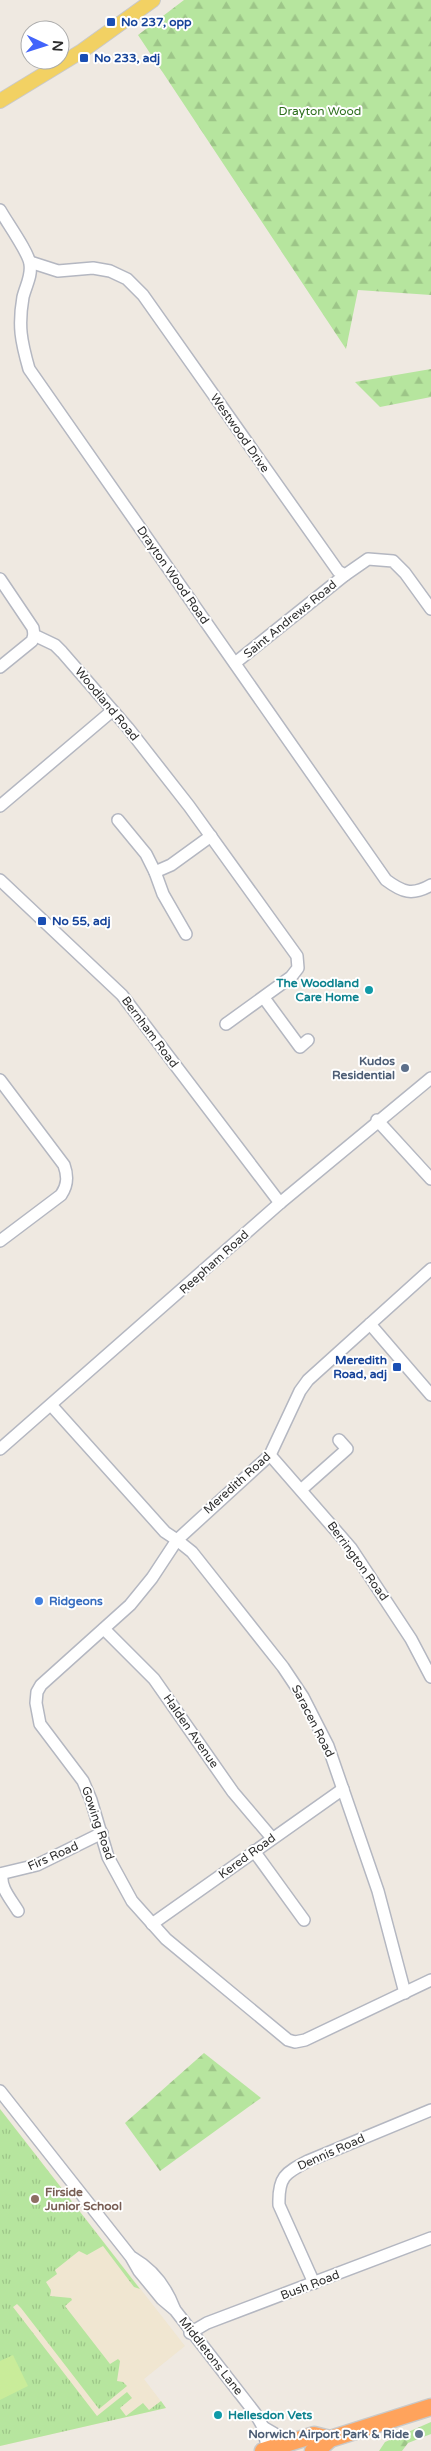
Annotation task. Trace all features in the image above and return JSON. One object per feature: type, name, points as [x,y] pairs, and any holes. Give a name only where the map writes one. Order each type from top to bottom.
[{"type":"highway","points":[[313,2451],[318,2450],[330,2439],[431,2407]]},
{"type":"highway","points":[[272,2449],[314,2435],[330,2439]]},
{"type":"main road","points":[[0,101],[82,51],[153,0]]},
{"type":"street","points":[[0,210],[30,262]]},
{"type":"street","name":"Westwood Drive","points":[[30,262],[58,271],[92,268],[110,272],[127,279],[143,295],[338,571],[345,575]]},
{"type":"street","name":"Drayton Wood Road","points":[[30,262],[30,280],[24,295],[20,338],[29,369],[386,880],[402,891],[422,890],[431,885]]},
{"type":"street","points":[[345,575],[368,559],[393,561],[405,573],[431,609]]},
{"type":"street","name":"Saint Andrews Road","points":[[235,663],[345,575]]},
{"type":"street","points":[[0,579],[33,628],[34,635],[32,641],[0,667]]},
{"type":"street","name":"Woodland Road","points":[[34,635],[54,645],[62,652],[112,710],[190,806],[297,956],[298,968],[291,976],[264,998],[226,1024]]},
{"type":"street","points":[[0,806],[112,710]]},
{"type":"street","points":[[118,820],[146,854],[163,894],[186,934]]},
{"type":"street","points":[[155,872],[171,865],[211,836]]},
{"type":"street","name":"Bernham Road","points":[[0,880],[122,995],[280,1202]]},
{"type":"street","points":[[264,998],[300,1047],[308,1040]]},
{"type":"street","name":"Reepham Road","points":[[0,1449],[280,1202],[377,1120],[431,1078]]},
{"type":"street","points":[[0,1080],[64,1165],[67,1174],[65,1190],[62,1195],[0,1241]]},
{"type":"street","points":[[377,1120],[431,1179]]},
{"type":"street","name":"Meredith Road","points":[[176,1540],[270,1456],[304,1386],[431,1269]]},
{"type":"street","points":[[370,1324],[431,1395]]},
{"type":"street","points":[[51,1405],[165,1532],[176,1540]]},
{"type":"street","points":[[302,1489],[352,1445],[339,1440]]},
{"type":"street","name":"Berrington Road","points":[[270,1456],[302,1489],[351,1548],[381,1591],[431,1677]]},
{"type":"street","name":"Gowing Road","points":[[176,1540],[130,1605],[50,1676],[37,1692],[36,1703],[40,1724],[83,1781],[102,1833],[108,1857],[119,1878],[132,1900],[152,1924],[288,2040],[295,2042],[305,2040],[431,1980]]},
{"type":"street","name":"Saracen Road","points":[[176,1540],[192,1552],[298,1689],[328,1746],[378,1891],[405,1993]]},
{"type":"street","name":"Halden Avenue","points":[[104,1629],[154,1679],[233,1792],[272,1838]]},
{"type":"street","name":"Kered Road","points":[[152,1924],[343,1789]]},
{"type":"street","name":"Firs Road","points":[[18,1911],[4,1889],[1,1874],[37,1865],[102,1833]]},
{"type":"street","points":[[254,1851],[304,1920]]},
{"type":"street","name":"Middletons Lane","points":[[0,2091],[131,2257],[138,2271],[162,2299],[175,2310],[190,2333],[249,2405],[263,2427],[275,2434],[272,2449]]},
{"type":"street","name":"Dennis Road","points":[[314,2283],[279,2205],[278,2190],[282,2178],[291,2170],[308,2161],[431,2110]]},
{"type":"street","name":"Bush Road","points":[[190,2333],[207,2323],[431,2238]]},
{"type":"shaded area","name":"Firside Junior School","points":[[0,2109],[185,2346],[144,2379],[166,2408],[0,2446]]},
{"type":"green space","name":"Drayton Wood","points":[[184,0],[431,0],[431,295],[358,290],[346,349],[138,35]]},
{"type":"green space","points":[[431,369],[431,397],[380,407],[355,382]]},
{"type":"green space","points":[[204,2053],[261,2098],[160,2171],[125,2123]]},
{"type":"green space","name":"Firside Junior School","points":[[0,2109],[140,2289],[134,2287],[103,2246],[87,2255],[79,2251],[55,2270],[57,2274],[46,2282],[51,2290],[50,2296],[71,2298],[72,2300],[65,2306],[110,2364],[118,2359],[120,2361],[117,2381],[123,2382],[127,2386],[99,2409],[21,2308],[17,2304],[13,2307],[97,2416],[127,2392],[132,2398],[120,2408],[126,2416],[143,2403],[149,2410],[161,2401],[166,2408],[0,2446]]},
{"type":"green space","points":[[13,2355],[28,2386],[0,2400],[0,2361]]},
{"type":"green space","points":[[431,2422],[431,2434],[408,2443],[402,2451],[379,2451],[385,2442]]},
{"type":"place","name":"No 237, opp","points":[[111,22]]},
{"type":"place","name":"No 233, adj","points":[[84,58]]},
{"type":"place","name":"No 55, adj","points":[[42,921]]},
{"type":"place","name":"The Woodland Care Home","points":[[369,990]]},
{"type":"place","name":"Kudos Residential","points":[[405,1068]]},
{"type":"place","name":"Meredith Road, adj","points":[[397,1367]]},
{"type":"place","name":"Ridgeons","points":[[39,1601]]},
{"type":"place","name":"Firside Junior School","points":[[35,2199]]},
{"type":"place","name":"Hellesdon Vets","points":[[218,2415]]},
{"type":"place","name":"Norwich Airport Park & Ride","points":[[419,2434]]}]
